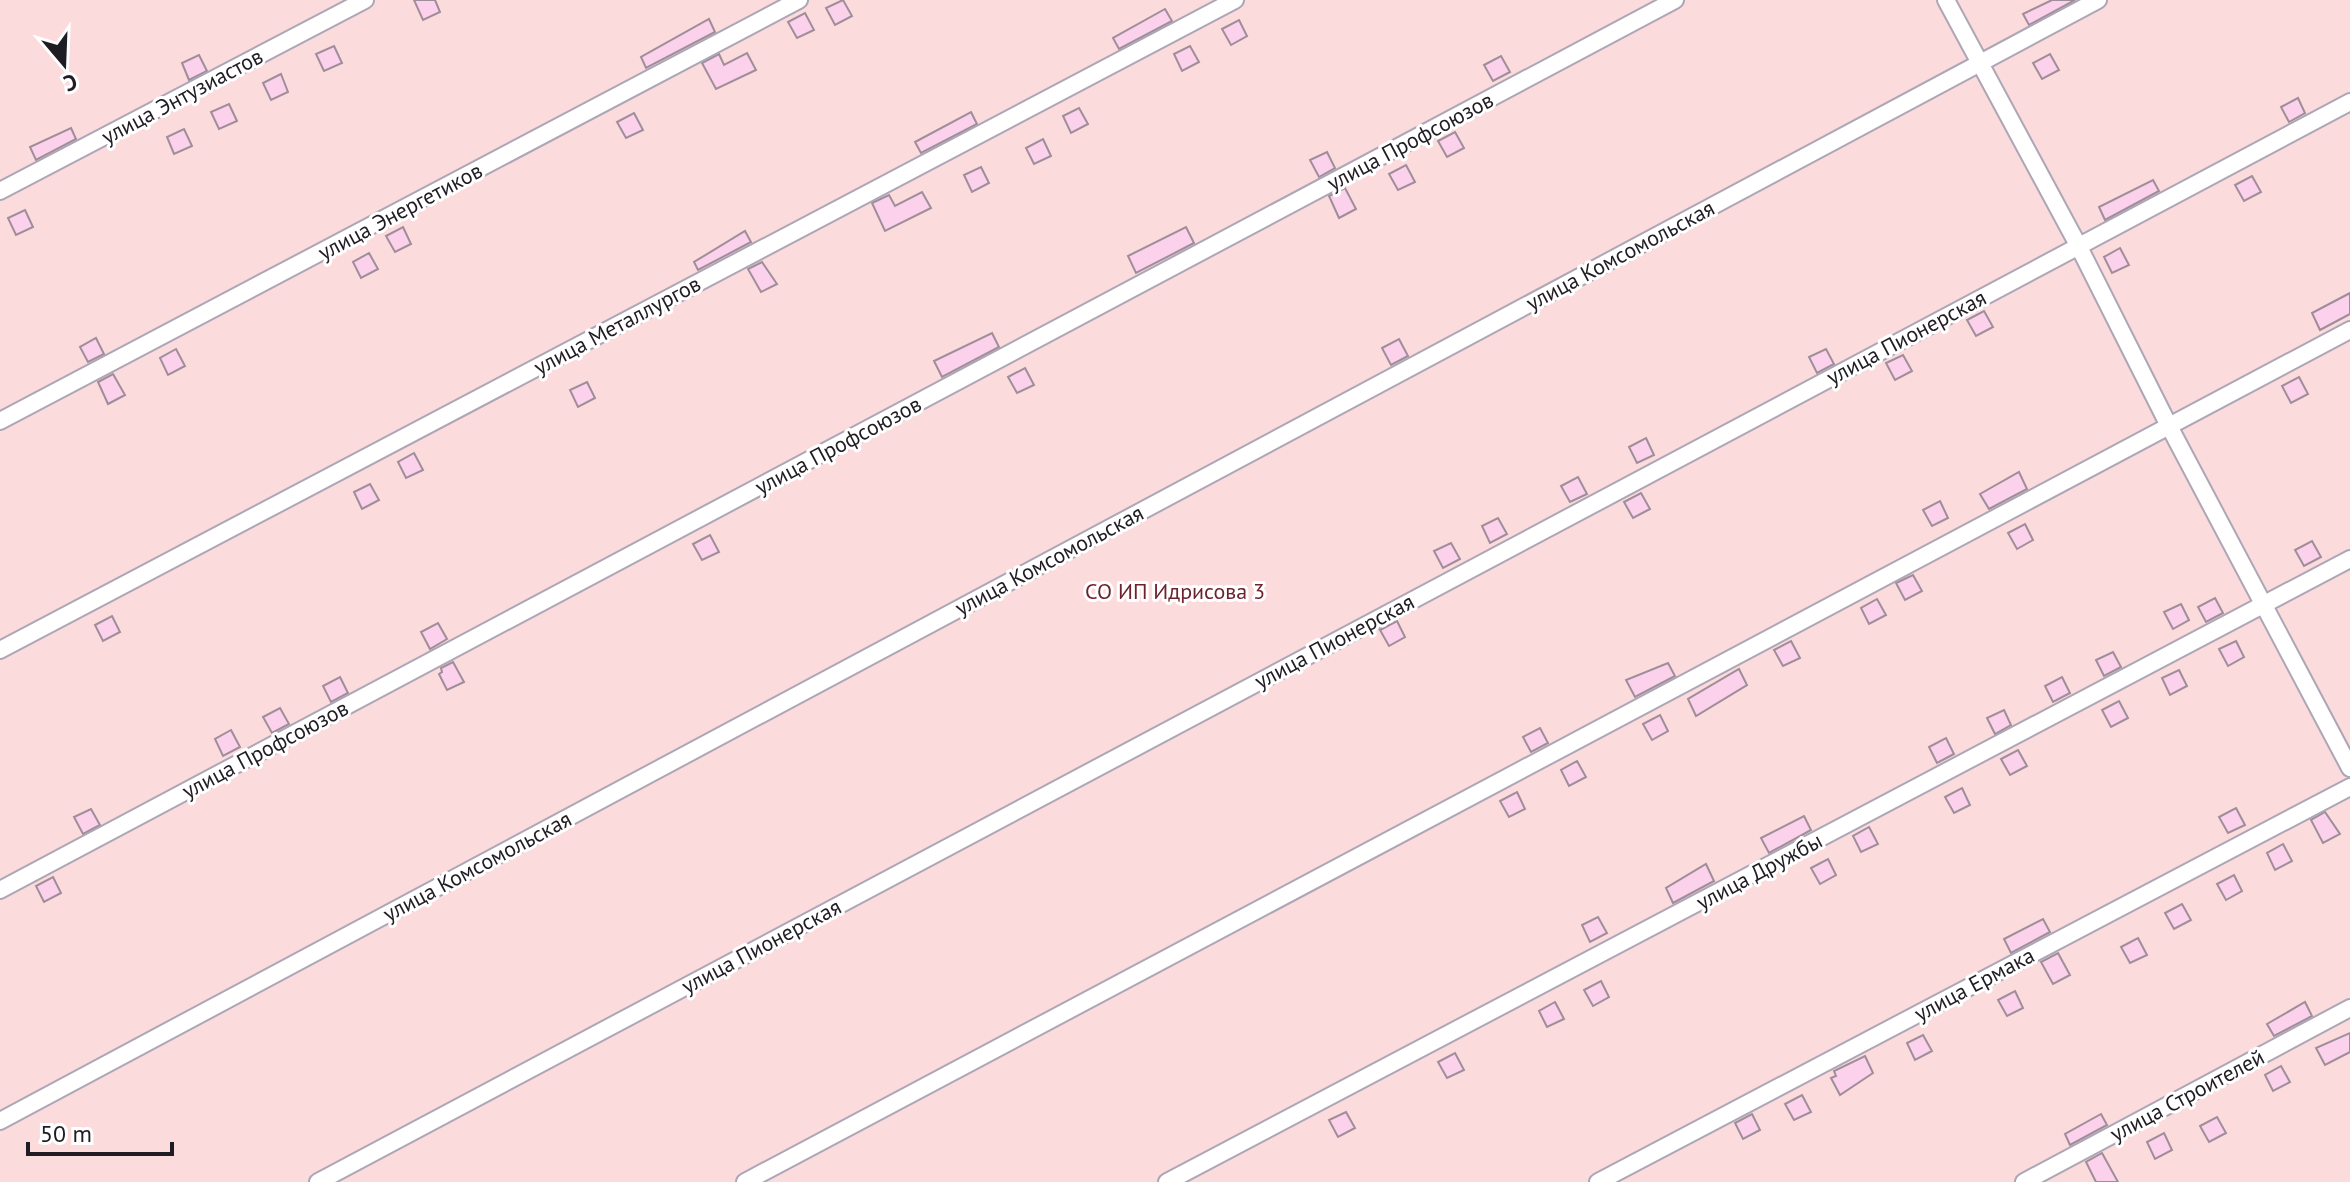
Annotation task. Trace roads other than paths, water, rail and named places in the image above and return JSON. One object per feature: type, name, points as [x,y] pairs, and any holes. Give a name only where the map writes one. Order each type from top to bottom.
[{"type":"street","name":"улица Энтузиастов","points":[[0,191],[365,0]]},
{"type":"street","name":"улица Энергетиков","points":[[0,421],[799,0]]},
{"type":"street","name":"улица Металлургов","points":[[0,650],[1235,0]]},
{"type":"street","name":"улица Профсоюзов","points":[[0,890],[1675,0]]},
{"type":"street","points":[[1946,0],[2078,245],[2169,426],[2350,768]]},
{"type":"street","name":"улица Комсомольская","points":[[0,1121],[2098,0]]},
{"type":"street","name":"улица Пионерская","points":[[318,1182],[2350,102]]},
{"type":"street","points":[[745,1182],[2350,330]]},
{"type":"street","name":"улица Дружбы","points":[[1167,1182],[2350,559]]},
{"type":"street","name":"улица Ермака","points":[[1598,1182],[2350,787]]},
{"type":"street","name":"улица Строителей","points":[[2024,1182],[2350,1008]]},
{"type":"park label","name":"СО ИП Идрисова 3","points":[[1175,591]]}]
